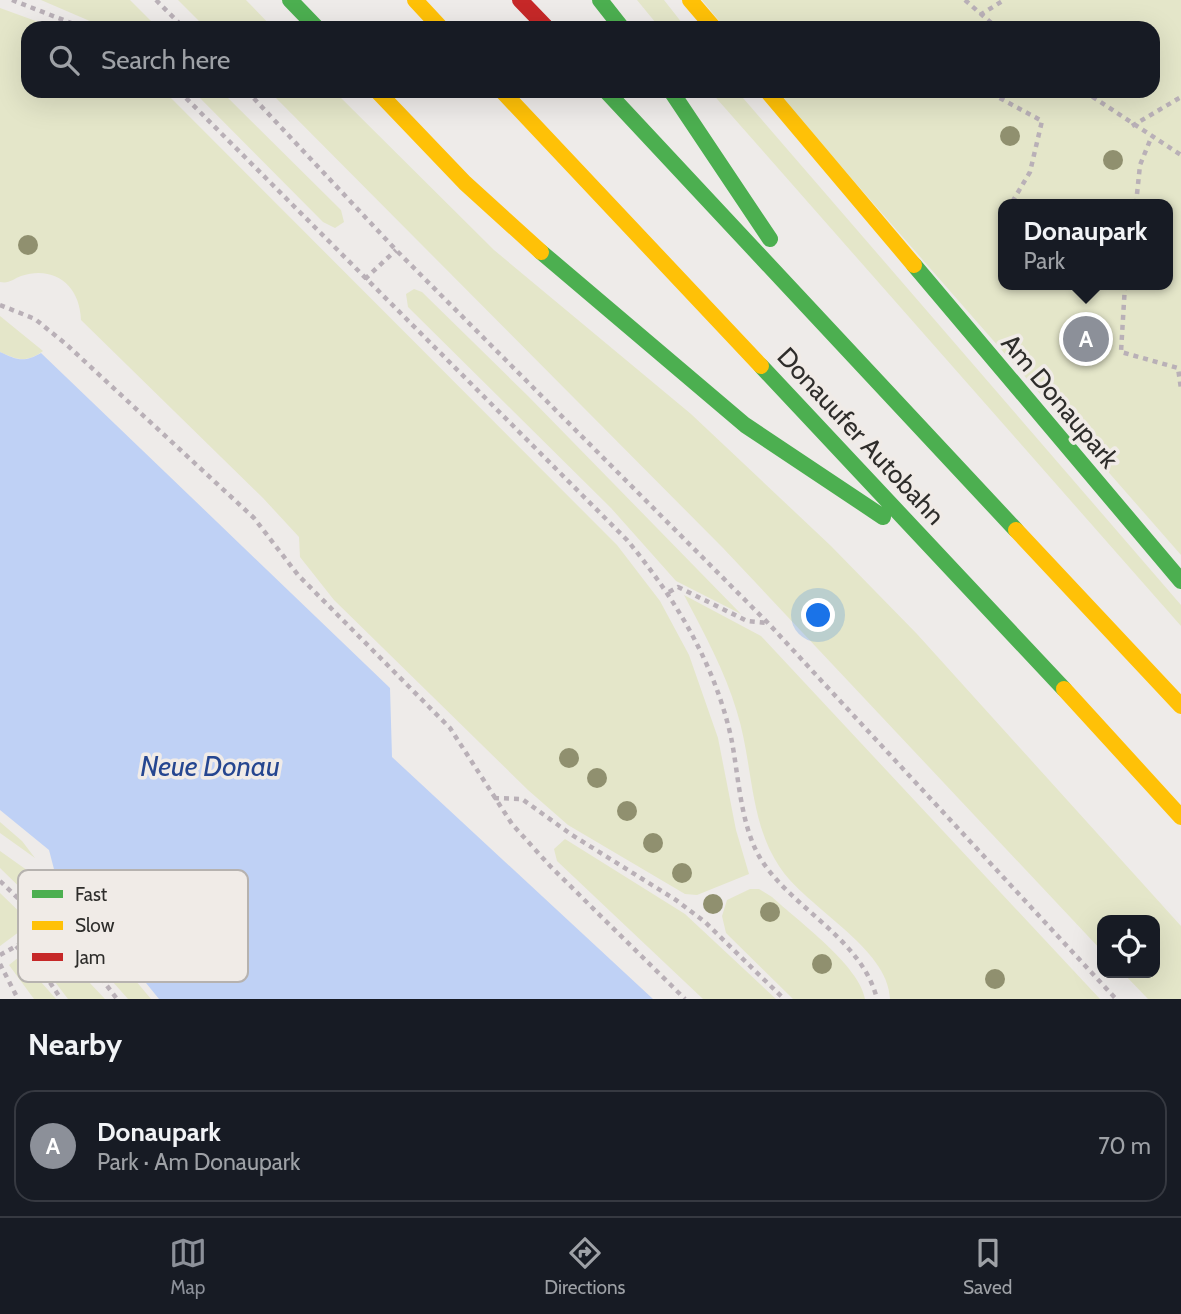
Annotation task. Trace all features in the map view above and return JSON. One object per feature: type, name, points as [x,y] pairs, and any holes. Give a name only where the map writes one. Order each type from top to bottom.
[{"type":"main road","points":[[290,0],[310,21]]},
{"type":"main road","points":[[415,0],[435,21]]},
{"type":"main road","points":[[520,0],[540,21]]},
{"type":"main road","points":[[600,0],[616,21]]},
{"type":"main road","points":[[690,0],[708,21]]},
{"type":"main road","points":[[384,98],[465,183],[544,256],[723,407],[745,425],[937,552]]},
{"type":"main road","name":"Donauufer Autobahn","points":[[509,98],[937,552],[1181,817]]},
{"type":"main road","name":"Donauufer Autobahn","points":[[613,98],[1181,706]]},
{"type":"main road","points":[[676,98],[822,320]]},
{"type":"main road","name":"Am Donaupark","points":[[773,98],[1181,581]]},
{"type":"path","points":[[12,0],[66,21]]},
{"type":"path","points":[[156,0],[177,21]]},
{"type":"path","points":[[965,0],[988,21]]},
{"type":"path","points":[[980,15],[1004,0]]},
{"type":"path","points":[[1132,126],[1181,97]]},
{"type":"path","points":[[186,98],[627,540],[668,592],[698,645],[722,705],[748,825],[761,859],[786,889],[854,956],[868,973],[877,999]]},
{"type":"path","points":[[254,98],[396,250],[768,623],[1116,999]]},
{"type":"path","points":[[1000,98],[1042,121],[1030,172],[1014,199]]},
{"type":"path","points":[[1094,98],[1132,126],[1181,155]]},
{"type":"path","points":[[1137,199],[1140,165],[1151,138]]},
{"type":"path","points":[[365,279],[396,250]]},
{"type":"path","points":[[1122,290],[1124,292],[1121,352],[1178,368],[1181,389]]},
{"type":"path","points":[[0,305],[35,319],[254,518],[298,575],[450,728],[494,798],[550,866],[685,999]]},
{"type":"path","points":[[668,592],[678,587],[747,621],[768,623]]},
{"type":"path","points":[[494,798],[522,799],[572,835],[676,900],[705,922],[784,999]]},
{"type":"path","points":[[0,880],[18,898]]},
{"type":"path","points":[[0,956],[16,946]]},
{"type":"path","points":[[0,964],[18,999]]},
{"type":"path","points":[[50,982],[61,999]]},
{"type":"path","points":[[103,982],[117,999]]},
{"type":"green space","points":[[41,0],[130,0],[151,21],[90,21]]},
{"type":"green space","points":[[178,0],[246,0],[266,21],[199,21]]},
{"type":"green space","points":[[637,0],[664,0],[680,21],[654,21]]},
{"type":"green space","points":[[702,0],[1181,0],[1181,555],[781,98],[1160,98],[1160,21],[719,21]]},
{"type":"green space","points":[[0,8],[36,21],[21,21],[21,98],[171,98],[617,545],[660,601],[689,655],[718,738],[736,830],[749,874],[697,895],[685,894],[568,825],[528,790],[334,600],[300,557],[299,537],[263,498],[81,320],[80,308],[71,288],[55,276],[45,273],[33,273],[8,282],[0,282]]},
{"type":"green space","points":[[200,98],[228,98],[341,210],[344,222],[335,228],[323,222]]},
{"type":"green space","points":[[276,98],[341,98],[494,250],[691,414],[831,546],[917,634],[1181,926],[1181,999],[1148,999],[1128,978],[1160,978],[1160,915],[1097,915],[1097,946],[723,548]]},
{"type":"green space","points":[[716,98],[743,98],[1181,605],[1181,626]]},
{"type":"green space","points":[[414,289],[422,292],[528,396],[741,614],[676,581],[611,508],[408,307],[406,294]]},
{"type":"green space","points":[[0,316],[43,351],[22,359],[0,352]]},
{"type":"green space","points":[[684,595],[761,636],[1100,999],[890,999],[886,980],[876,962],[791,881],[769,849],[757,811],[742,731],[732,697],[714,652]]},
{"type":"green space","points":[[0,822],[22,841],[35,858],[0,833]]},
{"type":"green space","points":[[565,839],[685,914],[776,999],[703,999],[557,861],[554,849]]},
{"type":"green space","points":[[0,851],[27,870],[18,870],[18,886],[0,868]]},
{"type":"green space","points":[[750,889],[759,889],[772,897],[826,944],[852,972],[865,999],[793,999],[726,933],[722,916],[727,900]]},
{"type":"green space","points":[[0,893],[18,910],[18,933],[0,946]]},
{"type":"green space","points":[[18,958],[18,977],[9,965]]},
{"type":"green space","points":[[22,982],[41,982],[56,999],[34,999]]},
{"type":"green space","points":[[55,982],[89,982],[105,999],[68,999]]},
{"type":"green space","points":[[113,982],[137,982],[151,999],[128,999]]},
{"type":"water","name":"Neue Donau","points":[[0,352],[20,359],[41,353],[390,688],[392,757],[653,999],[159,999],[145,982],[248,982],[248,870],[54,870],[49,850],[0,810]]},
{"type":"traffic: fast","points":[[290,0],[310,21]]},
{"type":"traffic: fast","points":[[600,0],[616,21]]},
{"type":"traffic: fast","points":[[613,98],[1016,530]]},
{"type":"traffic: fast","points":[[676,98],[770,239]]},
{"type":"traffic: fast","points":[[541,252],[745,425],[883,517]]},
{"type":"traffic: fast","points":[[914,265],[1181,581]]},
{"type":"traffic: fast","points":[[761,366],[1064,689]]},
{"type":"traffic: slow","points":[[415,0],[434,21]]},
{"type":"traffic: slow","points":[[690,0],[708,21]]},
{"type":"traffic: slow","points":[[384,98],[465,183],[541,252]]},
{"type":"traffic: slow","points":[[509,98],[761,366]]},
{"type":"traffic: slow","points":[[773,98],[914,265]]},
{"type":"traffic: slow","points":[[1016,530],[1181,706]]},
{"type":"traffic: slow","points":[[1064,689],[1181,817]]},
{"type":"traffic: jam","points":[[520,0],[540,21]]},
{"type":"place","name":"Donaupark","points":[[1086,339]]}]
